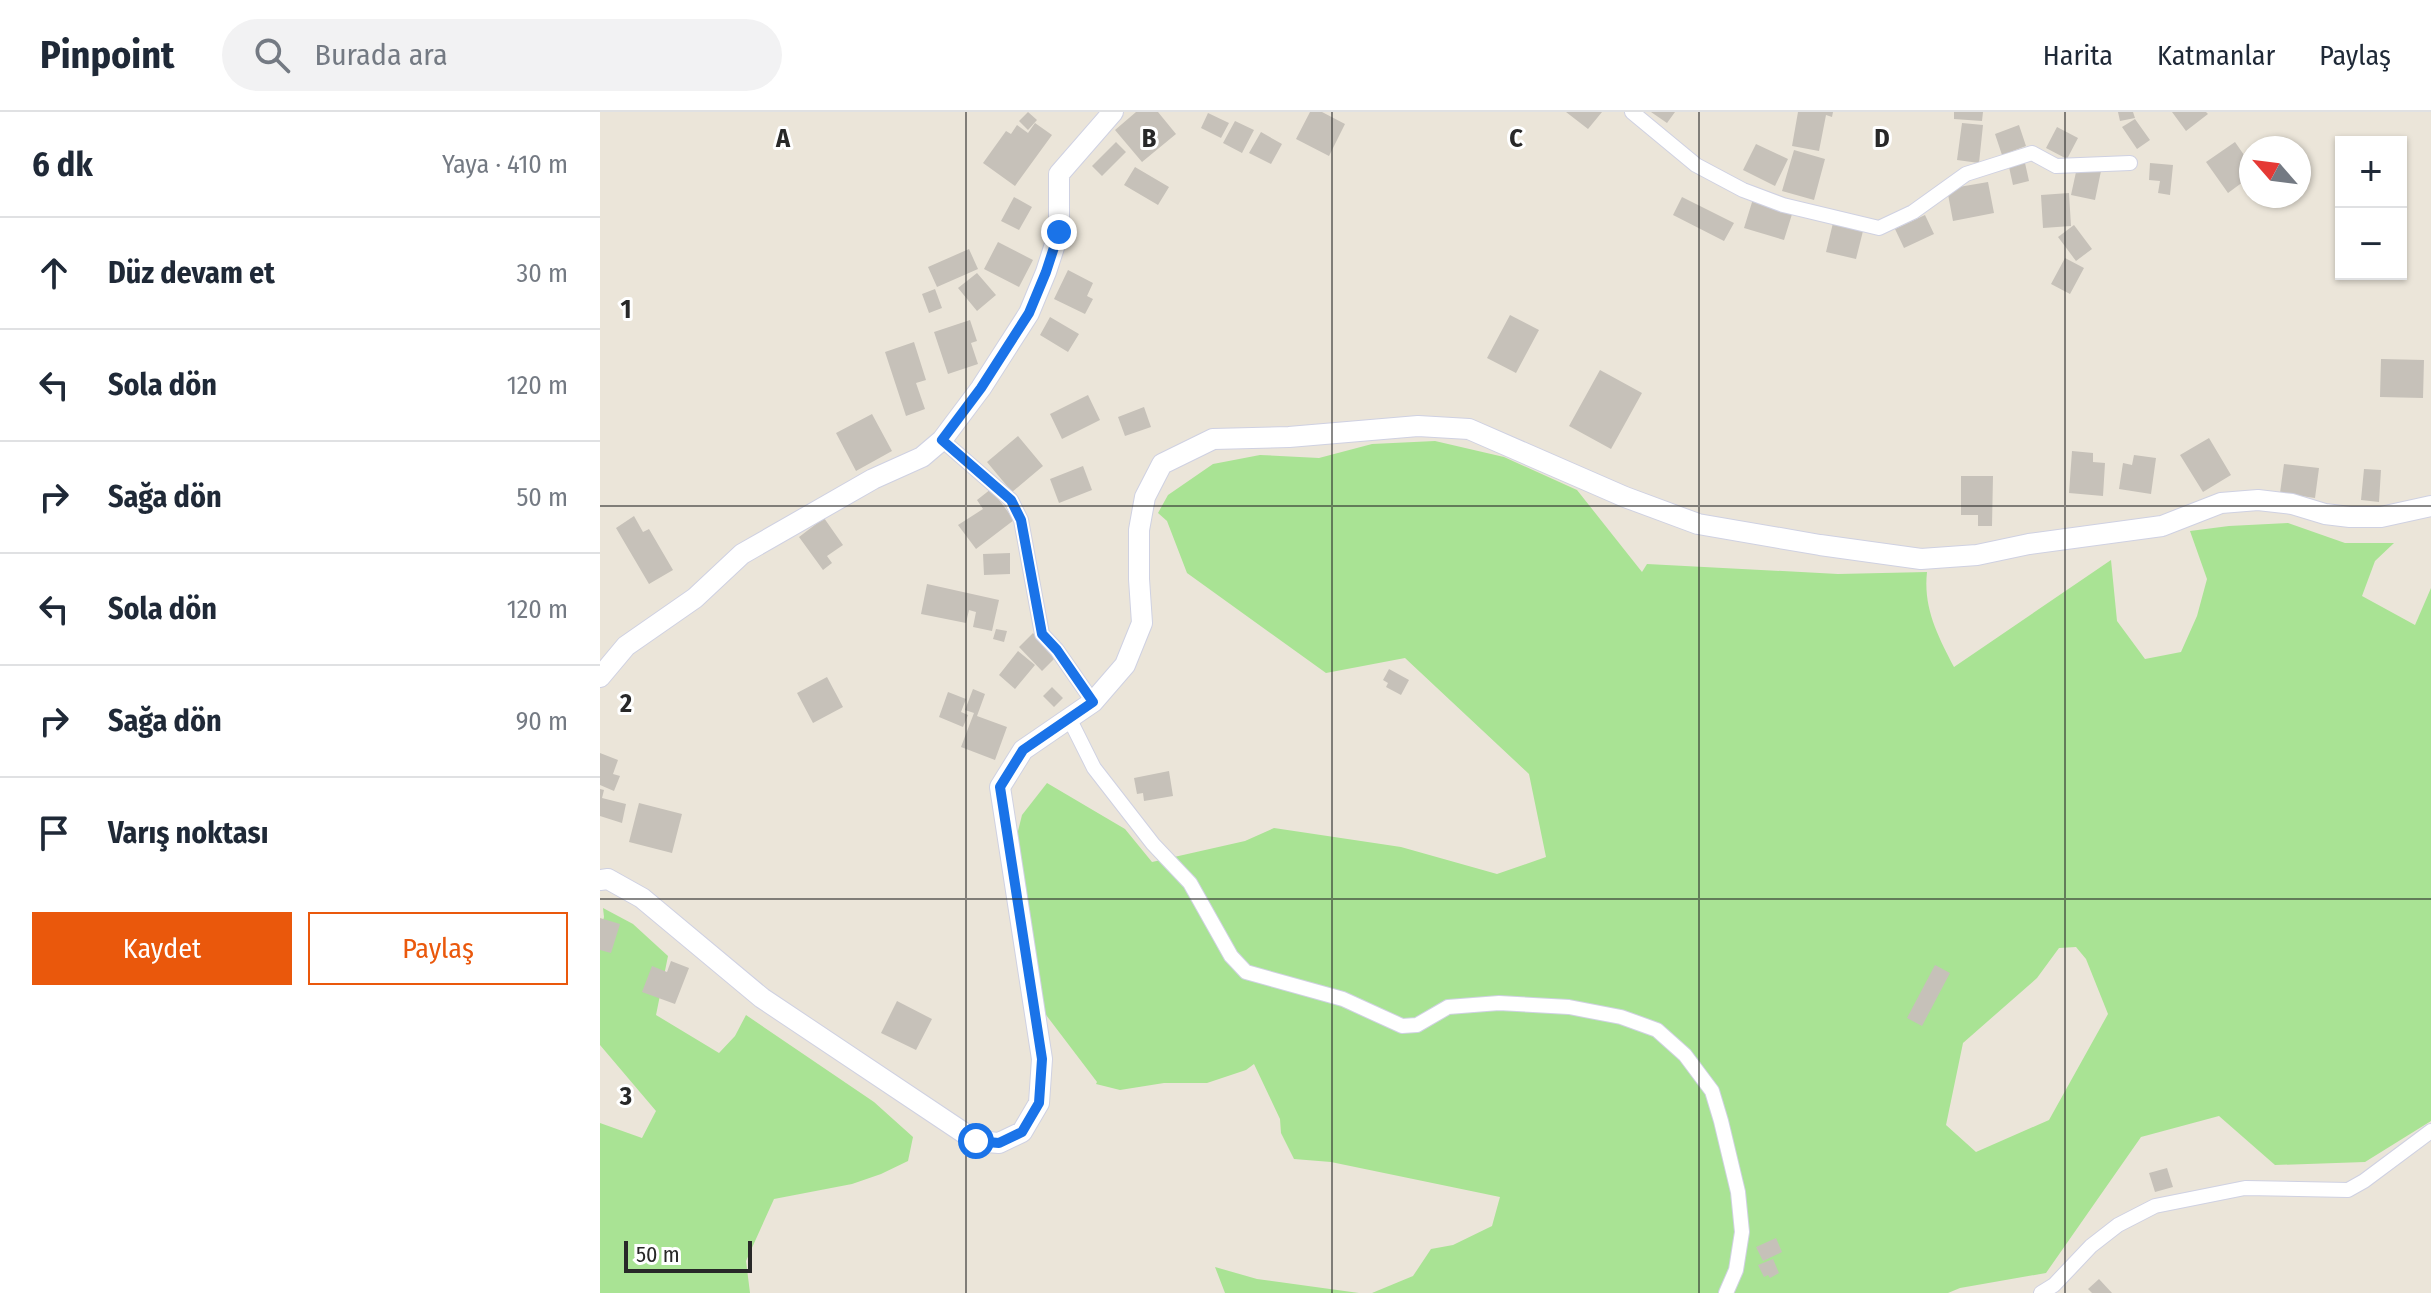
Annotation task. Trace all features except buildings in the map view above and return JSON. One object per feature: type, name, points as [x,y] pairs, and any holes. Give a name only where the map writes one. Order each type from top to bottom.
[{"type":"street","points":[[600,677],[626,646],[695,598],[742,554],[873,479],[922,457],[942,440],[981,388],[1029,313],[1059,232],[1059,174],[1113,112]]},
{"type":"street","points":[[1632,112],[1696,165],[1743,190],[1783,205],[1879,228],[1913,212],[1966,174],[2032,153],[2056,166],[2130,163]]},
{"type":"street","points":[[600,880],[608,879],[642,898],[762,998],[976,1141],[999,1143],[1022,1132],[1039,1103],[1042,1059],[1000,787],[1023,750],[1093,702],[1125,665],[1142,623],[1139,530],[1145,497],[1162,464],[1213,439],[1289,437],[1418,426],[1469,429],[1625,497],[1698,524],[1921,559],[1977,555],[2029,544],[2162,526],[2221,503],[2258,500],[2350,517],[2381,517],[2431,506]]},
{"type":"street","points":[[942,440],[1011,500],[1021,520],[1042,634],[1093,702]]},
{"type":"street","points":[[1069,718],[1094,768],[1144,833],[1190,883],[1231,956],[1246,972],[1343,999],[1402,1026],[1417,1025],[1448,1007],[1499,1003],[1569,1007],[1621,1017],[1657,1030],[1685,1055],[1712,1091],[1721,1121],[1738,1192],[1742,1232],[1736,1270],[1726,1293]]},
{"type":"street","points":[[2041,1293],[2054,1285],[2091,1246],[2118,1225],[2155,1206],[2245,1188],[2348,1190],[2431,1131]]},
{"type":"green space","points":[[1435,441],[1504,457],[1577,490],[1642,572],[1647,564],[1838,574],[1927,572],[1930,610],[1937,633],[1954,667],[2111,560],[2117,621],[2145,659],[2181,652],[2197,616],[2207,579],[2190,531],[2288,523],[2345,543],[2394,543],[2375,561],[2362,596],[2415,625],[2431,588],[2431,1121],[2365,1162],[2275,1165],[2219,1116],[2141,1137],[2046,1273],[1960,1288],[1948,1293],[1372,1293],[1413,1276],[1431,1249],[1453,1245],[1492,1226],[1500,1197],[1331,1162],[1294,1159],[1281,1133],[1280,1119],[1254,1064],[1246,1070],[1207,1083],[1164,1083],[1120,1090],[1096,1084],[1040,1007],[1015,843],[1022,815],[1047,783],[1125,829],[1152,862],[1245,841],[1274,828],[1401,847],[1497,874],[1546,857],[1529,774],[1405,658],[1326,673],[1187,573],[1167,521],[1158,513],[1168,495],[1213,464],[1260,455],[1319,458],[1372,444]],"holes":[[[2076,947],[2086,959],[2108,1014],[2049,1120],[1976,1152],[1946,1125],[1963,1043],[2037,978],[2059,948]]]},
{"type":"green space","points":[[603,908],[633,924],[668,956],[656,1015],[719,1053],[735,1036],[746,1015],[874,1102],[913,1137],[908,1161],[881,1174],[852,1184],[774,1199],[746,1261],[750,1293],[600,1293],[600,1123],[642,1138],[656,1111],[600,1045],[600,931]]},
{"type":"green space","points":[[1215,1267],[1257,1279],[1359,1293],[1225,1293]]},
{"type":"route","points":[[976,1141],[999,1143],[1022,1132],[1039,1103],[1042,1059],[1000,787],[1023,750],[1093,702],[1042,634],[1021,520],[1011,500],[942,440],[981,388],[1029,313],[1059,232]]}]
